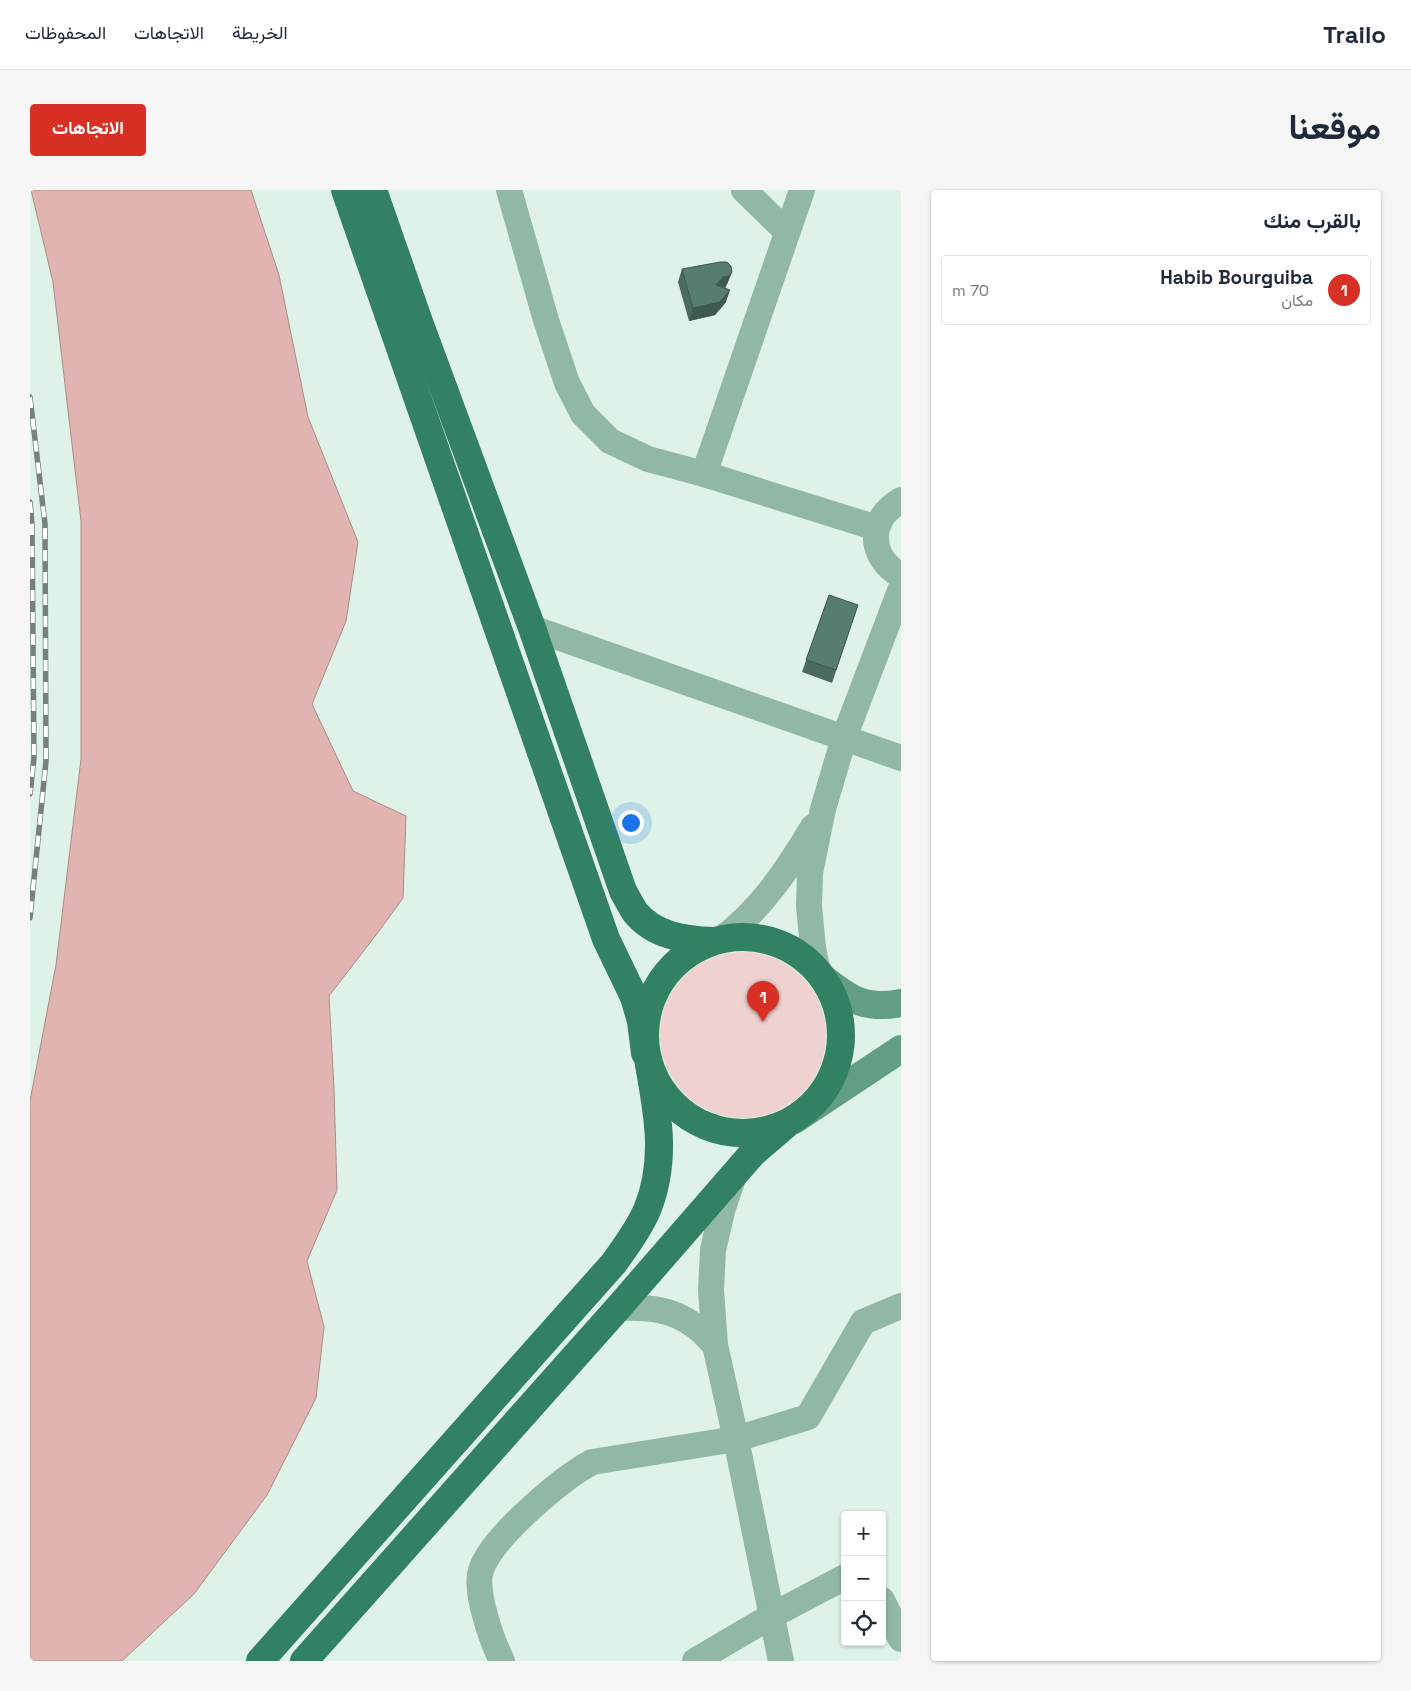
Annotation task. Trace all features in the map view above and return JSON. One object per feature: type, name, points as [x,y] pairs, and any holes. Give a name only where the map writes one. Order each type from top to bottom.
[{"type":"highway","points":[[260,1661],[614,1263],[633,1235],[646,1211],[657,1178],[660,1141],[657,1111],[641,1020],[634,997],[606,939],[345,190]]},
{"type":"highway","points":[[373,190],[418,319],[532,628],[623,891],[635,912],[652,928],[672,936],[692,940],[717,941]]},
{"type":"highway","points":[[304,1661],[618,1308],[752,1154],[818,1100],[835,1072],[841,1041],[838,1009],[821,976],[801,955],[770,940],[738,936],[705,943],[676,962],[656,988],[645,1019],[647,1059],[656,1083],[676,1108],[702,1126],[733,1134],[764,1132],[791,1122]]},
{"type":"main road","points":[[821,976],[846,996],[869,1005],[901,1003]]},
{"type":"main road","points":[[791,1122],[901,1049]]},
{"type":"street","points":[[509,190],[567,383],[583,414],[610,441],[648,459],[704,474],[877,528]]},
{"type":"street","points":[[744,190],[787,232]]},
{"type":"street","points":[[704,474],[802,190]]},
{"type":"street","points":[[901,500],[890,506],[881,517],[877,528],[876,542],[880,558],[889,569],[901,576]]},
{"type":"street","points":[[821,976],[813,948],[809,906],[810,873],[823,809],[844,738],[901,588]]},
{"type":"street","points":[[532,628],[901,758]]},
{"type":"street","points":[[717,941],[740,925],[778,881],[802,846],[823,809]]},
{"type":"street","points":[[734,1174],[722,1211],[713,1250],[711,1290],[715,1344],[773,1615],[781,1661]]},
{"type":"street","points":[[502,1661],[488,1622],[480,1591],[481,1571],[491,1550],[549,1492],[578,1469],[592,1462],[736,1439],[808,1418],[863,1322],[901,1306]]},
{"type":"street","points":[[618,1308],[644,1307],[671,1313],[695,1326],[715,1344]]},
{"type":"street","points":[[695,1661],[773,1615],[841,1579]]},
{"type":"street","points":[[882,1601],[901,1639]]},
{"type":"shaded area","points":[[31,190],[251,190],[279,275],[308,417],[358,542],[346,621],[312,704],[353,791],[406,816],[403,898],[329,996],[337,1190],[307,1261],[324,1327],[316,1398],[267,1495],[194,1594],[122,1661],[30,1661],[30,1101],[56,965],[81,759],[81,521],[53,282]]},
{"type":"shaded area","points":[[743,952],[775,958],[802,976],[820,1003],[826,1035],[820,1067],[802,1094],[775,1112],[743,1118],[711,1112],[684,1094],[666,1067],[660,1035],[666,1003],[684,976],[711,958]]},
{"type":"building","points":[[727,262],[731,266],[732,272],[729,276],[723,277],[716,285],[730,290],[720,302],[693,308],[682,269]]},
{"type":"building","points":[[829,595],[858,605],[836,670],[806,660]]},
{"type":"railway","points":[[30,397],[45,524],[46,761],[30,918]]},
{"type":"railway","points":[[30,502],[32,524],[34,758],[30,794]]},
{"type":"place","name":"Habib Bourguiba","points":[[763,1022]]}]
